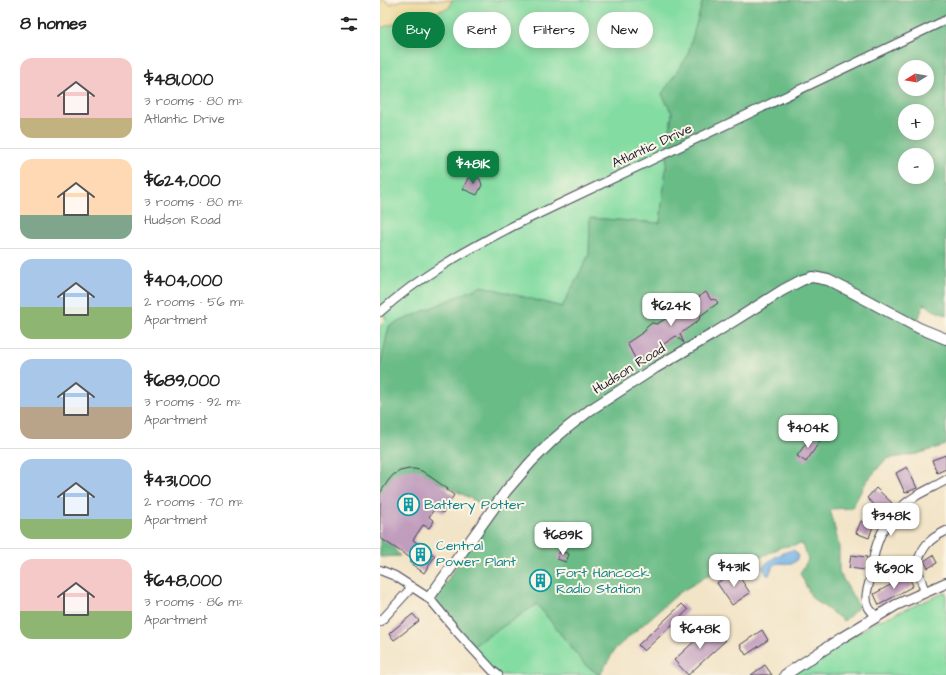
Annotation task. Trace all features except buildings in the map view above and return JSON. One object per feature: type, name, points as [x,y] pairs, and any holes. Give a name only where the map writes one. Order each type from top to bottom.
[{"type":"street","name":"Atlantic Drive","points":[[380,312],[412,286],[456,257],[486,240],[946,20]]},
{"type":"street","name":"Hudson Road","points":[[429,598],[506,491],[531,462],[567,428],[590,410],[655,368],[802,280],[818,278],[828,280],[919,328],[946,339]]},
{"type":"street","points":[[877,617],[869,608],[866,595],[871,578],[875,550],[884,527],[898,509],[916,496],[946,480]]},
{"type":"street","points":[[924,592],[916,565],[921,552],[929,542],[939,534],[946,531]]},
{"type":"street","points":[[380,570],[395,576],[429,598],[494,674]]},
{"type":"street","points":[[785,675],[843,637],[896,605],[946,583]]},
{"type":"street","points":[[380,622],[412,587]]},
{"type":"green space","points":[[452,0],[703,0],[687,57],[662,94],[672,113],[660,223],[590,218],[589,255],[562,307],[482,286],[389,326],[380,368],[380,326],[386,320],[380,306],[380,28],[392,25],[392,48],[445,48],[445,12],[435,12],[449,8]]},
{"type":"green space","points":[[703,0],[946,0],[946,315],[933,310],[924,303],[915,330],[946,342],[946,445],[917,454],[886,459],[866,482],[852,508],[830,509],[839,546],[839,572],[859,607],[844,621],[812,598],[800,573],[808,560],[802,544],[781,547],[755,560],[745,553],[679,593],[615,649],[600,675],[585,665],[537,604],[470,648],[433,604],[491,509],[423,474],[380,505],[380,368],[389,326],[482,286],[562,307],[589,255],[590,218],[660,223],[672,113],[662,94],[687,57]]},
{"type":"green space","points":[[380,531],[400,556],[380,557]]},
{"type":"green space","points":[[946,592],[946,675],[791,675],[874,623]]},
{"type":"green space","points":[[537,604],[585,665],[600,675],[493,675],[470,648]]},
{"type":"sand","points":[[380,0],[384,0],[391,4],[402,0],[452,0],[449,8],[435,12],[392,12],[392,25],[380,28]]},
{"type":"water","points":[[794,550],[798,555],[795,562],[776,564],[769,575],[767,575],[762,567],[777,556]]},
{"type":"place","name":"Battery Potter","points":[[408,505]]},
{"type":"place","name":"Central Power Plant","points":[[421,554]]},
{"type":"place","name":"Fort Hancock Radio Station","points":[[540,581]]}]
